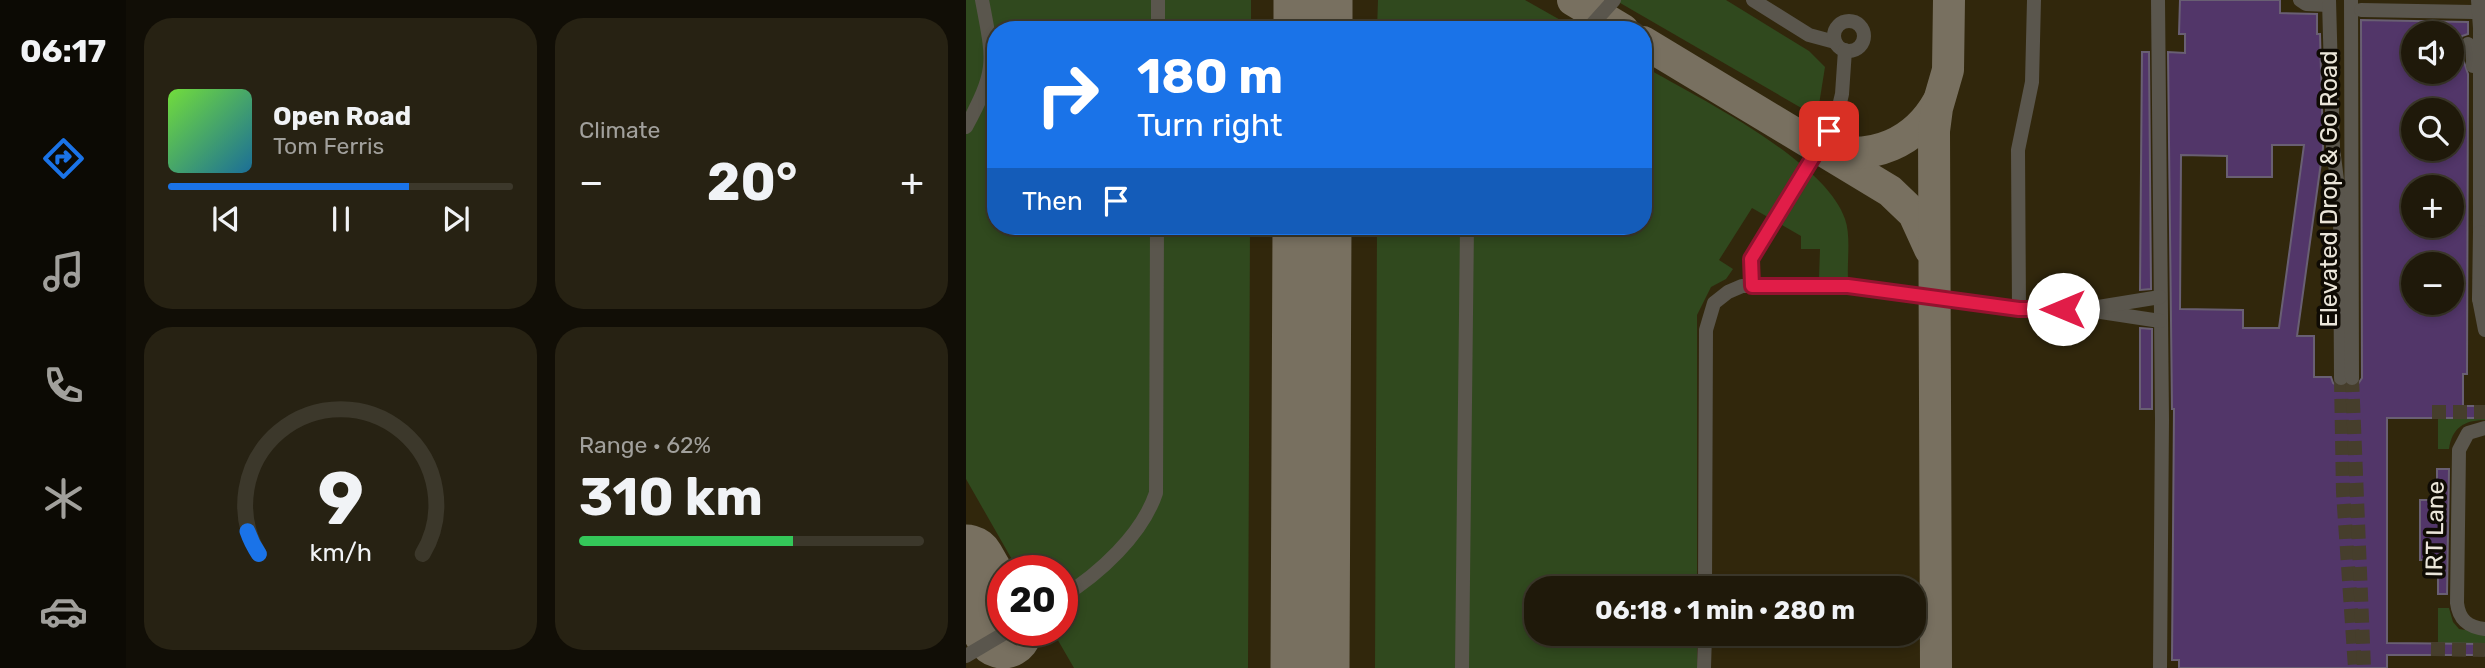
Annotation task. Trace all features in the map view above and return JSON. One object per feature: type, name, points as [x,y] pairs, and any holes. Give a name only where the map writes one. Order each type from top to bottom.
[{"type":"street","points":[[982,0],[987,31]]},
{"type":"street","points":[[1157,21],[1158,0]]},
{"type":"street","points":[[1595,21],[1615,0]]},
{"type":"street","points":[[1752,286],[1751,259],[1840,108],[1839,40],[1809,35],[1753,0]]},
{"type":"street","points":[[2019,309],[2018,150],[2032,82],[2034,0]]},
{"type":"street","points":[[2158,0],[2160,668]]},
{"type":"street","points":[[2300,0],[2306,4],[2329,2]]},
{"type":"street","points":[[2478,0],[2481,42],[2479,299],[2485,330]]},
{"type":"street","points":[[2356,5],[2445,6],[2477,11],[2483,8],[2484,0]]},
{"type":"street","name":"Elevated Drop & Go Road","points":[[2329,2],[2333,148],[2340,204],[2347,378],[2356,5]]},
{"type":"street","points":[[2468,44],[2473,54],[2473,112],[2472,222],[2467,232],[2485,235]]},
{"type":"street","points":[[966,127],[987,84]]},
{"type":"street","points":[[1078,587],[1128,538],[1149,513],[1156,493],[1157,235]]},
{"type":"street","points":[[1462,668],[1467,235]]},
{"type":"street","points":[[1705,576],[1706,322],[1712,307],[1722,295],[1735,288],[1752,286],[1848,286],[2019,309],[2086,309],[2160,297]]},
{"type":"street","points":[[2086,309],[2160,321]]},
{"type":"street","name":"IRT Lane","points":[[2485,428],[2468,433],[2459,450],[2457,603],[2459,613],[2468,625],[2485,629]]},
{"type":"street","points":[[966,656],[987,644]]},
{"type":"street","points":[[1704,668],[1705,646]]},
{"type":"shaded area","points":[[966,0],[2485,0],[2485,668],[966,668]]},
{"type":"green space","points":[[966,0],[1251,0],[1251,21],[987,21],[987,235],[1250,235],[1248,668],[1074,668],[1061,646],[1078,646],[1078,555],[1009,555],[966,479]]},
{"type":"green space","points":[[1378,0],[1525,0],[1562,21],[1377,21]]},
{"type":"green space","points":[[1615,0],[1726,0],[1809,51],[1825,67],[1817,117],[1652,21]]},
{"type":"green space","points":[[1652,71],[1725,112],[1787,153],[1833,197],[1845,219],[1848,233],[1848,278],[1819,278],[1820,249],[1801,249],[1801,236],[1752,208],[1719,260],[1733,269],[1726,279],[1711,287],[1697,315],[1697,576],[1524,576],[1524,646],[1697,646],[1697,668],[1375,668],[1377,235],[1652,235]]},
{"type":"green space","points":[[2438,418],[2485,420],[2460,427],[2453,436],[2449,449],[2438,449]]},
{"type":"green space","points":[[2438,608],[2449,608],[2453,622],[2459,629],[2485,633],[2485,644],[2438,644]]},
{"type":"building","points":[[2180,0],[2280,0],[2280,13],[2317,14],[2317,34],[2320,34],[2323,148],[2297,336],[2314,336],[2314,377],[2331,377],[2333,383],[2340,388],[2356,387],[2362,378],[2361,20],[2414,21],[2401,21],[2401,84],[2464,84],[2464,62],[2468,74],[2467,374],[2463,374],[2463,406],[2485,406],[2485,418],[2387,418],[2387,643],[2485,644],[2485,655],[2387,655],[2387,668],[2179,668],[2179,660],[2172,660],[2174,409],[2168,52],[2185,53],[2185,34],[2179,34]],"holes":[[[2272,145],[2304,145],[2279,328],[2243,328],[2243,310],[2180,309],[2181,155],[2227,156],[2227,177],[2272,177]]]},
{"type":"building","points":[[2464,22],[2468,22],[2468,34],[2464,35]]},
{"type":"building","points":[[2142,52],[2149,52],[2151,289],[2140,290]]},
{"type":"building","points":[[2140,328],[2152,329],[2152,409],[2140,409]]},
{"type":"building","points":[[2437,469],[2449,469],[2447,594],[2438,594],[2438,560],[2420,560],[2420,500],[2437,500]]},
{"type":"taxiway","points":[[1573,0],[1608,21]]},
{"type":"taxiway","points":[[1936,668],[1934,131],[1937,108],[1948,70],[1949,0]]},
{"type":"taxiway","points":[[1652,47],[1890,191],[1914,214],[1930,249]]},
{"type":"taxiway","points":[[1828,150],[1861,152],[1891,145],[1917,128],[1938,102]]},
{"type":"runway","points":[[1313,0],[1313,21]]},
{"type":"runway","points":[[1310,668],[1312,235]]},
{"type":"runway","points":[[966,564],[987,601]]},
{"type":"tunnel","points":[[2341,378],[2343,492],[2355,668]]},
{"type":"tunnel","points":[[2352,378],[2364,668]]},
{"type":"tunnel","points":[[2432,412],[2485,412]]},
{"type":"tunnel","points":[[2431,649],[2485,650]]},
{"type":"route","points":[[1829,131],[1749,263],[1752,286],[1848,286],[2019,309],[2063,309]]}]
